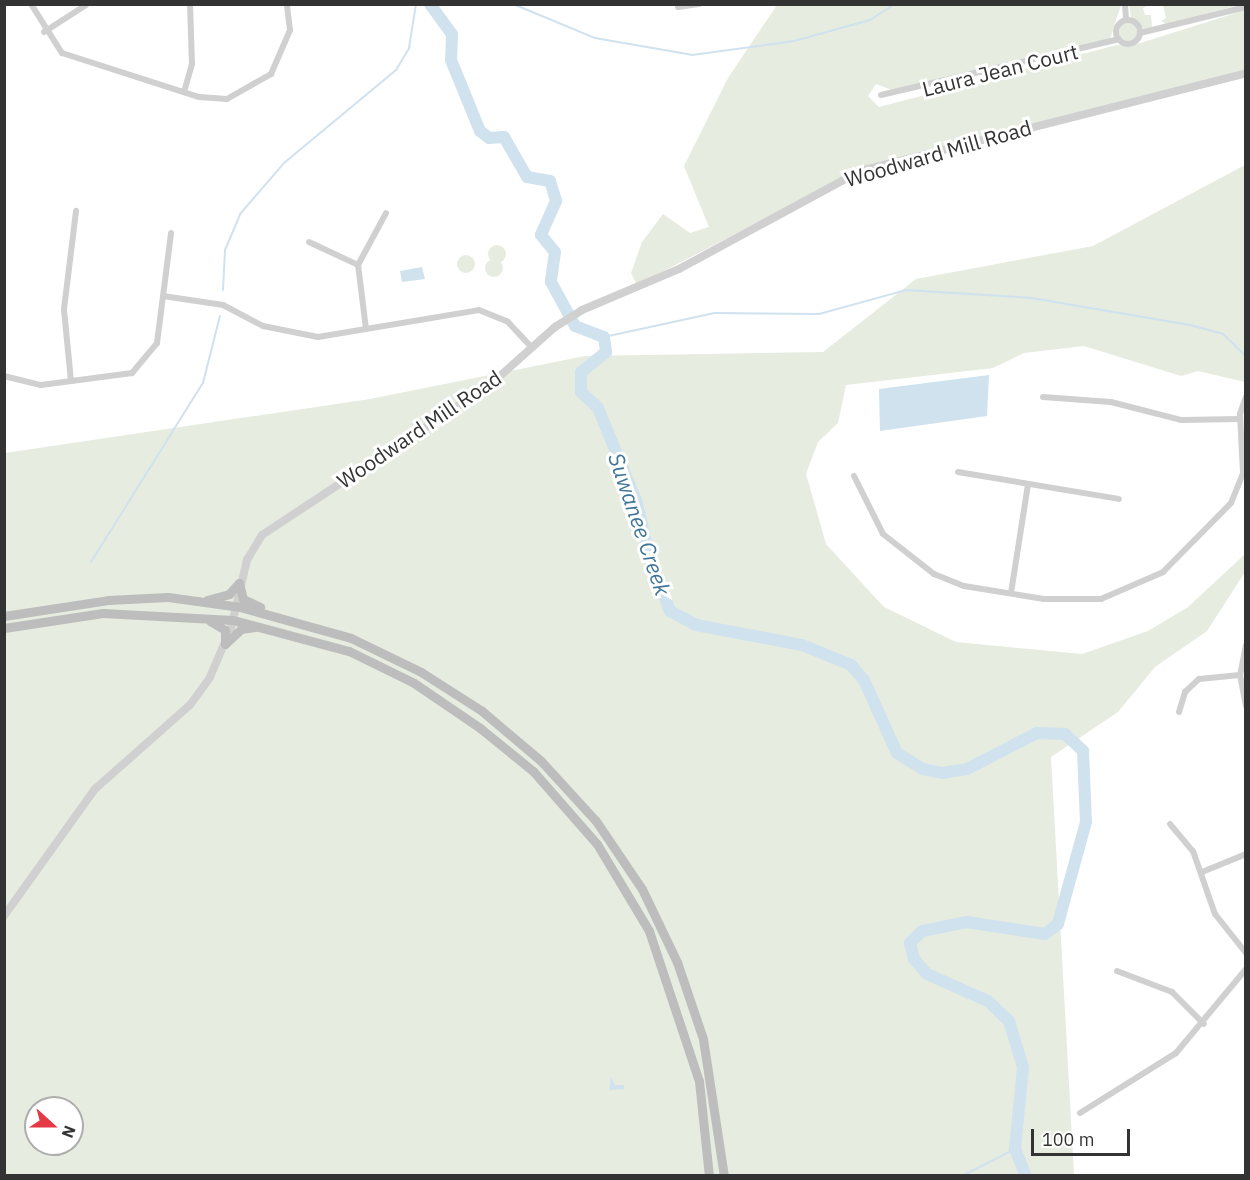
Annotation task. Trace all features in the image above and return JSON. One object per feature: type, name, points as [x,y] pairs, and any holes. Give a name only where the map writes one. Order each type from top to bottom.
[{"type":"main road","points":[[194,601],[218,598],[238,584],[250,604],[421,672],[482,711],[541,761],[596,821],[642,889],[677,962],[703,1039],[724,1176]]},
{"type":"main road","points":[[4,616],[108,600],[194,601],[235,606],[299,622]]},
{"type":"main road","points":[[4,628],[102,614],[196,616],[233,620],[260,627],[348,651],[414,683],[533,771],[597,843],[649,931],[680,1012],[699,1081],[709,1176]]},
{"type":"main road","points":[[196,616],[223,628],[225,644]]},
{"type":"main road","points":[[225,644],[241,629],[260,627]]},
{"type":"street","points":[[31,4],[44,32],[62,53],[184,92],[227,99],[271,74],[290,30],[287,4]]},
{"type":"street","points":[[184,92],[193,54],[190,4]]},
{"type":"street","points":[[678,7],[699,4]]},
{"type":"street","points":[[1119,39],[1117,29],[1126,20],[1125,4]]},
{"type":"street","points":[[44,32],[86,5]]},
{"type":"street","name":"Laura Jean Court","points":[[881,95],[1119,39],[1131,43],[1140,33],[1245,7]]},
{"type":"street","points":[[1126,20],[1137,24],[1140,33]]},
{"type":"street","name":"Woodward Mill Road","points":[[4,916],[95,789],[190,705],[225,644],[233,620],[238,584],[262,535],[491,384],[531,347],[576,312],[680,269],[860,171],[1245,73]]},
{"type":"street","points":[[71,381],[64,309],[76,211]]},
{"type":"street","points":[[366,329],[358,265],[386,213]]},
{"type":"street","points":[[4,376],[41,385],[132,373],[147,360],[157,343],[171,233]]},
{"type":"street","points":[[309,242],[358,265]]},
{"type":"street","points":[[163,296],[223,305],[292,333],[318,337],[479,310],[508,322],[531,347]]},
{"type":"street","points":[[1043,397],[1111,402],[1181,420],[1240,418]]},
{"type":"street","points":[[854,476],[877,525],[915,563],[954,583],[1066,602],[1101,599],[1140,586],[1168,567],[1236,495],[1244,463],[1240,418],[1245,397]]},
{"type":"street","points":[[958,472],[1119,499]]},
{"type":"street","points":[[1011,593],[1029,484]]},
{"type":"street","points":[[1245,645],[1240,675],[1245,706]]},
{"type":"street","points":[[1179,711],[1185,692],[1199,680],[1240,675]]},
{"type":"street","points":[[1170,824],[1202,872],[1213,910],[1245,953]]},
{"type":"street","points":[[1202,872],[1245,854]]},
{"type":"street","points":[[1080,1113],[1161,1065],[1204,1024],[1245,969]]},
{"type":"street","points":[[1118,971],[1172,992],[1204,1024]]},
{"type":"shaded area","points":[[777,5],[1121,5],[1110,39],[892,90],[876,84],[868,96],[879,107],[1117,45],[1131,46],[1245,10],[1245,70],[868,165],[637,285],[631,273],[642,242],[663,214],[690,233],[709,227],[684,166],[728,78]]},
{"type":"shaded area","points":[[1129,5],[1148,5],[1143,8],[1145,15],[1151,15],[1152,27],[1144,29],[1131,17]]},
{"type":"shaded area","points":[[1163,5],[1239,5],[1166,24],[1161,21],[1166,18]]},
{"type":"shaded area","points":[[1128,23],[1134,26],[1137,32],[1134,38],[1128,41],[1122,38],[1119,32],[1122,26]]},
{"type":"shaded area","points":[[1245,165],[1245,382],[1198,371],[1181,376],[1084,346],[1024,353],[993,368],[846,385],[838,423],[818,442],[806,474],[826,544],[884,607],[956,642],[1082,654],[1148,631],[1188,607],[1245,554],[1245,572],[1207,631],[1155,667],[1118,712],[1051,757],[1074,1175],[5,1176],[5,453],[370,399],[585,356],[823,352],[916,279],[1093,246]]},
{"type":"shaded area","points":[[497,245],[503,248],[506,254],[503,260],[497,263],[491,260],[488,254],[491,248]]},
{"type":"shaded area","points":[[466,255],[472,258],[475,264],[472,270],[466,273],[460,270],[457,264],[460,258]]},
{"type":"shaded area","points":[[494,259],[500,262],[503,268],[500,274],[494,277],[488,274],[485,268],[488,262]]},
{"type":"water","points":[[422,267],[425,279],[402,282],[400,271]]},
{"type":"water","points":[[989,375],[987,416],[880,431],[879,389]]},
{"type":"water","points":[[611,1077],[615,1085],[624,1085],[624,1089],[609,1090]]},
{"type":"waterway","points":[[223,290],[225,250],[240,214],[284,163],[396,70],[409,48],[416,4]]},
{"type":"waterway","name":"Suwanee Creek","points":[[430,4],[452,34],[451,60],[480,131],[489,138],[504,137],[527,177],[550,181],[556,201],[541,235],[555,252],[551,282],[575,326],[604,337],[606,352],[581,372],[581,392],[598,408],[636,500],[650,559],[670,611],[696,625],[802,645],[851,665],[864,680],[897,753],[923,769],[942,773],[967,769],[1037,733],[1065,734],[1083,751],[1086,822],[1058,924],[1045,934],[967,922],[922,931],[910,943],[914,959],[927,974],[988,1001],[1009,1021],[1023,1067],[1015,1149],[1026,1176]]},
{"type":"waterway","points":[[513,4],[595,38],[692,55],[794,41],[870,20],[895,4]]},
{"type":"waterway","points":[[604,337],[714,313],[819,314],[906,290],[1032,298],[1190,325],[1223,334],[1246,356]]},
{"type":"waterway","points":[[91,562],[203,383],[220,316]]},
{"type":"waterway","points":[[962,1176],[1015,1149]]}]
